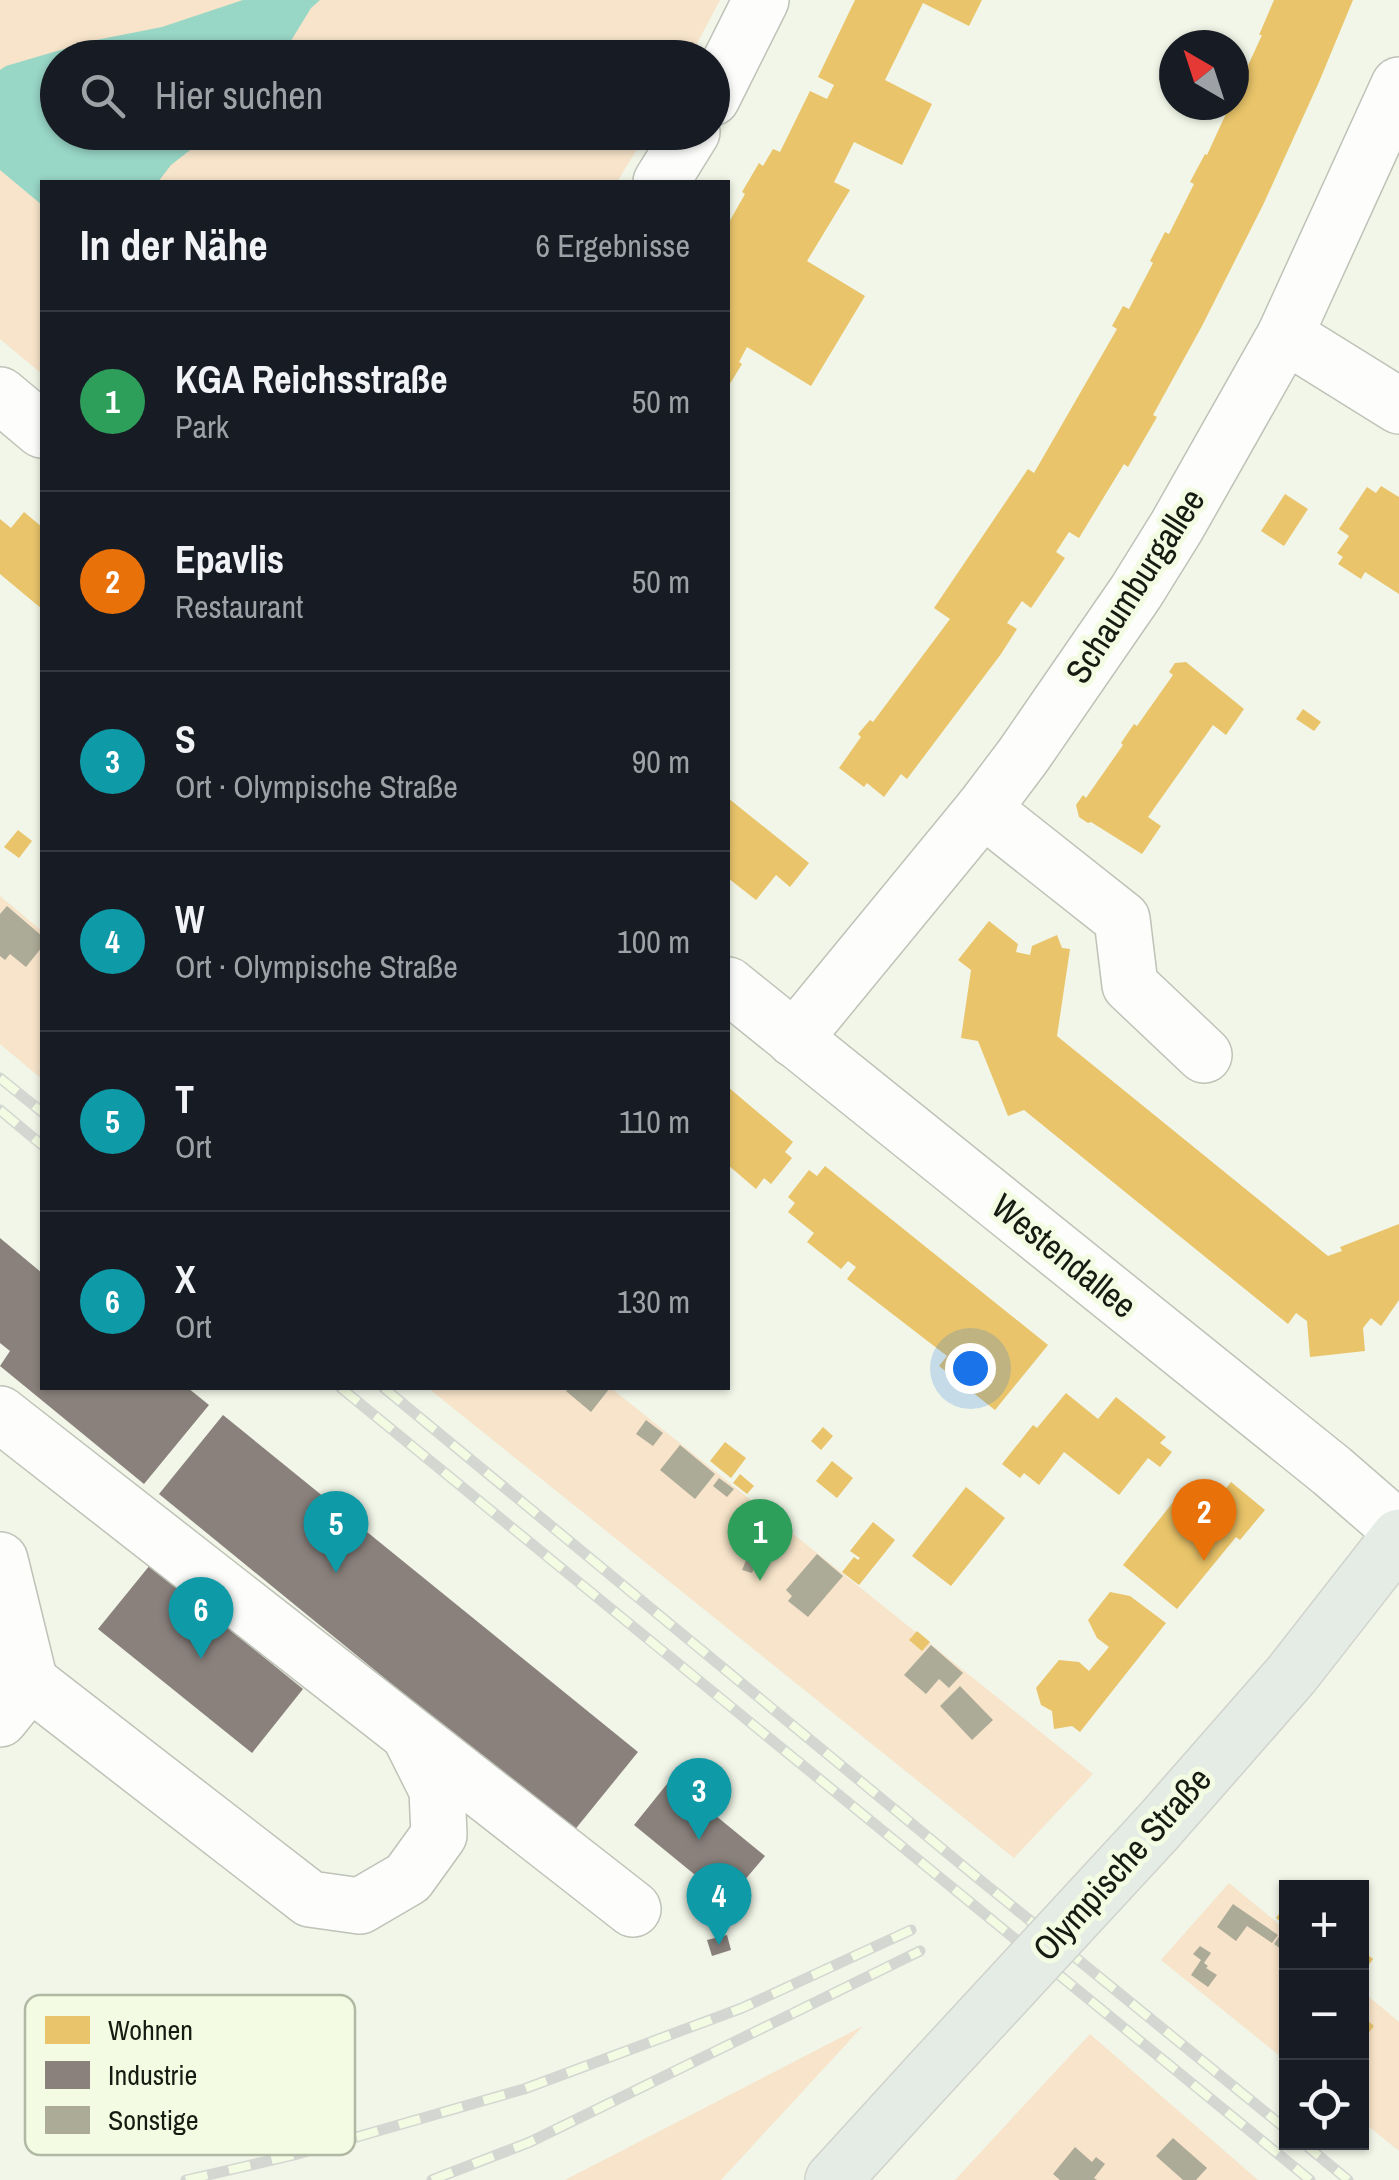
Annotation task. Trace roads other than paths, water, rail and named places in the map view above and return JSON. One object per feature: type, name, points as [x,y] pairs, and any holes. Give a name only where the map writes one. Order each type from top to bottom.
[{"type":"main road","name":"Olympische Straße","points":[[834,2180],[1158,1827],[1292,1674],[1399,1537]]},
{"type":"street","points":[[730,61],[760,0]]},
{"type":"street","name":"Schaumburgallee","points":[[794,1039],[984,808],[1136,592],[1285,335],[1399,86]]},
{"type":"street","points":[[662,180],[681,150]]},
{"type":"street","points":[[1285,335],[1399,406]]},
{"type":"street","points":[[0,396],[40,428]]},
{"type":"street","points":[[984,808],[1122,920],[1130,985],[1204,1055]]},
{"type":"street","name":"Westendallee","points":[[730,987],[1399,1529]]},
{"type":"street","points":[[0,1414],[632,1909]]},
{"type":"street","points":[[0,1560],[15,1701],[310,1899],[360,1906],[408,1878],[439,1835],[437,1790],[408,1732]]},
{"type":"water","points":[[243,0],[320,0],[291,40],[96,40],[162,27]]},
{"type":"water","points":[[40,56],[40,150],[190,150],[160,180],[40,180],[40,203],[0,170],[0,70]]},
{"type":"railway","points":[[0,1078],[40,1110]]},
{"type":"railway","points":[[0,1110],[40,1143]]},
{"type":"railway","points":[[343,1390],[1310,2180]]},
{"type":"railway","points":[[386,1390],[1279,2123]]},
{"type":"railway","points":[[355,2137],[524,2089],[742,2008],[911,1930]]},
{"type":"railway","points":[[432,2180],[530,2142],[920,1951]]},
{"type":"railway","points":[[1312,2150],[1348,2180]]},
{"type":"railway","points":[[186,2180],[294,2155]]},
{"type":"place","name":"Epavlis","points":[[1204,1561]]},
{"type":"place","name":"T","points":[[336,1573]]},
{"type":"place","name":"KGA Reichsstraße","points":[[760,1581]]},
{"type":"place","name":"X","points":[[201,1659]]},
{"type":"place","name":"S","points":[[699,1840]]},
{"type":"place","name":"W","points":[[719,1945]]}]
